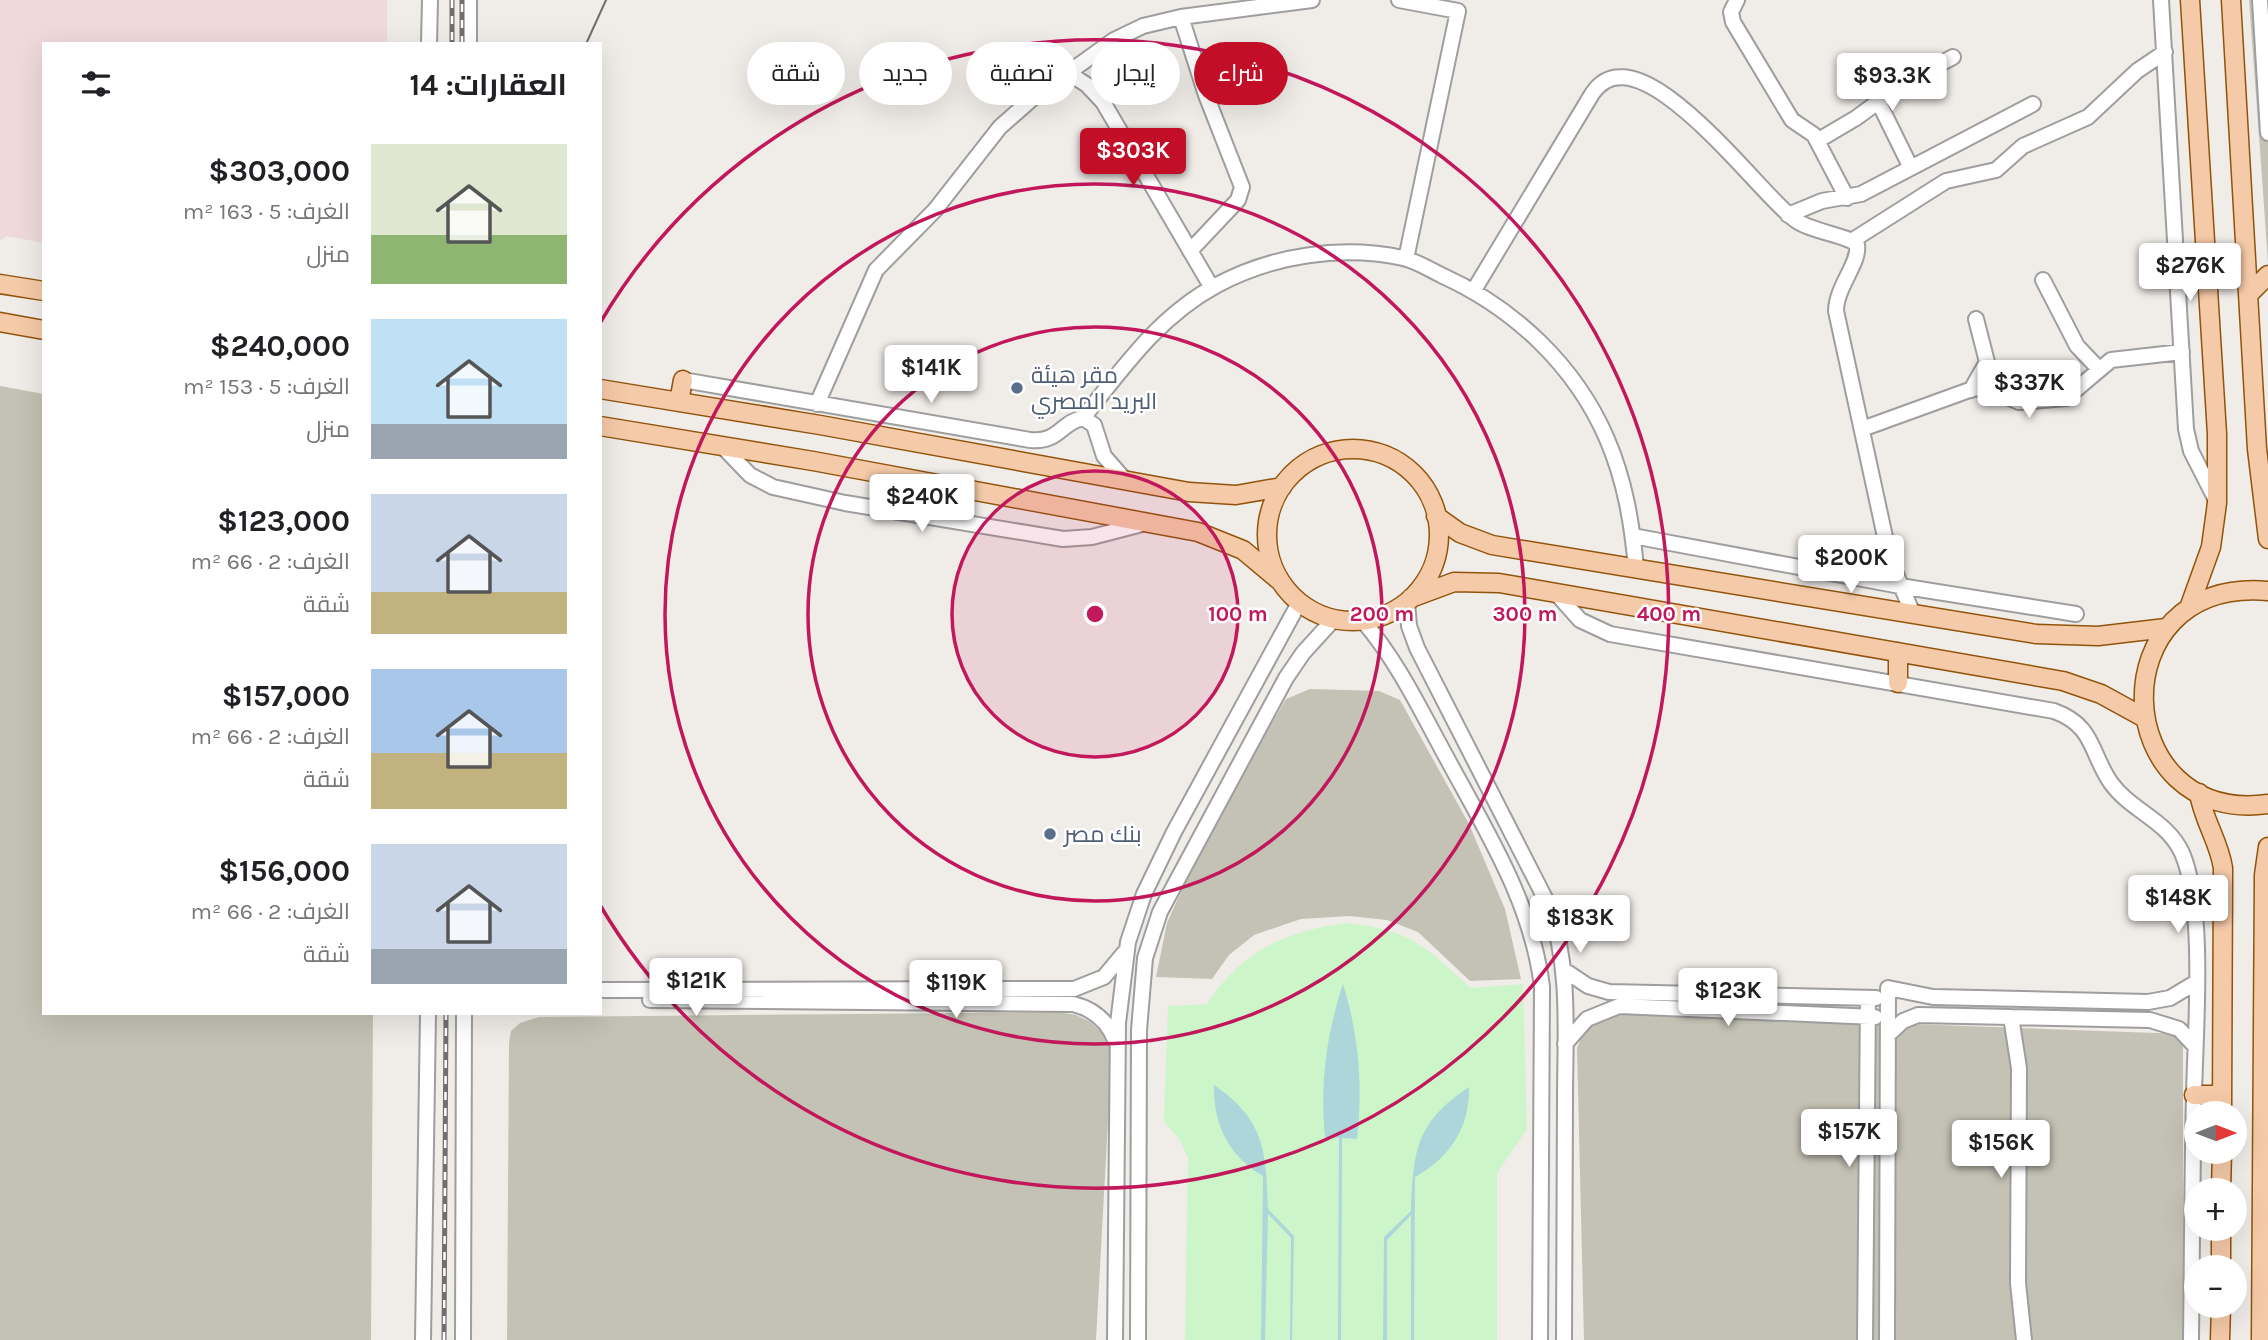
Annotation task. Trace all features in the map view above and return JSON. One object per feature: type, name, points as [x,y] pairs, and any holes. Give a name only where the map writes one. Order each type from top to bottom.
[{"type":"main road","points":[[2189,608],[2211,547],[2217,503],[2217,434],[2190,0]]},
{"type":"main road","points":[[2231,0],[2257,449],[2268,539]]},
{"type":"main road","points":[[2248,295],[2268,275]]},
{"type":"main road","points":[[0,284],[42,291]]},
{"type":"main road","points":[[0,322],[42,330]]},
{"type":"main road","points":[[679,402],[682,380]]},
{"type":"main road","points":[[602,389],[1212,495],[1236,495],[1282,487]]},
{"type":"main road","points":[[602,426],[1149,523],[1223,540],[1263,564],[1299,603],[1334,620],[1363,621],[1379,618],[1438,586],[1464,581],[1487,581],[2083,686],[2143,717]]},
{"type":"main road","points":[[1280,581],[1270,559],[1267,534],[1271,509],[1282,487],[1298,468],[1320,456],[1344,449],[1368,450],[1392,458],[1412,473],[1427,492],[1437,516],[1439,538],[1435,560],[1426,581],[1409,600]]},
{"type":"main road","points":[[1437,516],[1460,533],[1481,542],[1913,614],[2067,637],[2166,628]]},
{"type":"main road","points":[[2268,591],[2227,592],[2189,608],[2166,628],[2153,648],[2141,693],[2143,717],[2160,756],[2173,774],[2199,793],[2235,805],[2268,804]]},
{"type":"main road","points":[[1898,652],[1898,683]]},
{"type":"main road","points":[[2199,793],[2202,811],[2218,844],[2223,869],[2222,1101]]},
{"type":"main road","points":[[2261,1340],[2266,1090],[2264,875],[2268,847]]},
{"type":"main road","points":[[2194,1095],[2213,1101]]},
{"type":"main road","points":[[2220,1340],[2221,1318]]},
{"type":"street","points":[[429,42],[430,0]]},
{"type":"street","points":[[469,0],[469,42]]},
{"type":"street","points":[[1077,66],[1132,30],[1181,17],[1312,0]]},
{"type":"street","points":[[1399,0],[1458,11],[1406,259]]},
{"type":"street","points":[[1737,0],[1731,12],[1733,22],[1792,120],[1810,131],[1817,141],[1847,198]]},
{"type":"street","points":[[2161,0],[2189,444],[2217,503]]},
{"type":"street","points":[[2260,0],[2268,133]]},
{"type":"street","points":[[1181,17],[1206,95],[1242,187],[1238,200],[1190,251]]},
{"type":"street","points":[[1474,290],[1596,87],[1617,76],[1640,81],[1695,119],[1788,215],[1811,230],[1853,240],[1946,181],[1959,175],[1996,170],[2023,146],[2088,117],[2137,71],[2165,52]]},
{"type":"street","points":[[1817,141],[1907,80],[1953,57]]},
{"type":"street","points":[[1077,78],[1103,103],[1212,288]]},
{"type":"street","points":[[1878,101],[1911,168]]},
{"type":"street","points":[[1788,215],[1822,201],[1861,194],[2033,104]]},
{"type":"street","points":[[817,404],[867,286],[882,262],[935,210],[1000,127],[1027,105]]},
{"type":"street","points":[[1853,240],[1858,251],[1839,292],[1836,311],[1890,560],[1913,614]]},
{"type":"street","points":[[682,380],[1036,440],[1054,437],[1075,420],[1083,418],[1147,339],[1168,318],[1212,288],[1244,272],[1304,256],[1364,253],[1406,259],[1474,290],[1535,338],[1572,380],[1591,408],[1618,469],[1633,536],[1636,568]]},
{"type":"street","points":[[2043,280],[2077,346],[2098,368]]},
{"type":"street","points":[[1971,390],[1987,359],[1976,319]]},
{"type":"street","points":[[1862,429],[1971,390],[1987,389],[2024,403],[2066,398],[2074,394],[2098,368],[2116,358],[2182,352]]},
{"type":"street","points":[[1083,418],[1094,425],[1104,456],[1124,479]]},
{"type":"street","points":[[722,446],[739,466],[761,481],[845,503],[1063,540],[1092,537],[1149,523]]},
{"type":"street","points":[[1633,536],[1900,586],[2076,614]]},
{"type":"street","points":[[1556,593],[1580,620],[1610,634],[2054,711],[2081,727],[2091,740],[2112,783],[2128,802],[2163,827],[2182,853],[2193,908],[2195,1046],[2191,1340]]},
{"type":"street","points":[[1409,600],[1409,626],[1417,648],[1549,906],[1564,970],[1564,1340]]},
{"type":"street","points":[[602,999],[1074,989],[1104,977],[1119,962],[1144,894],[1174,832],[1299,603]]},
{"type":"street","points":[[1138,1340],[1140,1018],[1145,958],[1160,912],[1286,678],[1303,653],[1334,620]]},
{"type":"street","points":[[1363,621],[1386,647],[1401,673],[1508,872],[1535,940],[1542,986],[1540,1340]]},
{"type":"street","points":[[1115,1340],[1119,996],[1128,942]]},
{"type":"street","points":[[1564,970],[1588,986],[1620,993],[1868,998],[1888,994],[2148,1002],[2170,998],[2195,983]]},
{"type":"street","points":[[602,990],[792,995]]},
{"type":"street","points":[[1887,1340],[1888,994]]},
{"type":"street","points":[[816,995],[1073,1004],[1089,1009],[1103,1020],[1113,1034],[1119,1050]]},
{"type":"street","points":[[1866,1340],[1868,998]]},
{"type":"street","points":[[1565,1044],[1587,1019],[1619,1006],[1888,1017]]},
{"type":"street","points":[[423,1340],[428,1015]]},
{"type":"street","points":[[463,1340],[464,1015]]},
{"type":"street","points":[[1888,1035],[1903,1021],[1918,1015],[2158,1021],[2179,1029],[2195,1046]]},
{"type":"street","points":[[2011,1017],[2020,1068],[2018,1283],[2024,1340]]},
{"type":"shaded area","points":[[0,0],[387,0],[387,42],[42,42],[42,243],[6,236],[0,241]]},
{"type":"shaded area","points":[[2249,0],[2268,0],[2268,263],[2261,163]]},
{"type":"shaded area","points":[[0,386],[42,394],[42,1015],[373,1015],[371,1340],[0,1340]]},
{"type":"shaded area","points":[[1310,689],[1379,691],[1400,700],[1469,824],[1505,909],[1521,979],[1470,981],[1418,932],[1387,920],[1349,916],[1301,919],[1254,935],[1229,955],[1212,979],[1156,977],[1167,923],[1207,834],[1286,699]]},
{"type":"shaded area","points":[[1060,1012],[1091,1022],[1103,1034],[1110,1049],[1096,1340],[507,1340],[509,1043],[511,1031],[520,1023],[539,1017]]},
{"type":"shaded area","points":[[1614,1013],[2183,1034],[2183,1340],[1584,1340],[1577,1048],[1586,1027]]},
{"type":"green space","points":[[1347,923],[1387,930],[1416,942],[1471,988],[1523,984],[1527,1129],[1497,1173],[1497,1340],[1185,1340],[1188,1158],[1180,1140],[1164,1121],[1168,1006],[1207,1004],[1235,970],[1267,947],[1304,932]]},
{"type":"water","points":[[1343,984],[1356,1042],[1360,1099],[1357,1139],[1342,1138],[1341,1340],[1338,1340],[1339,1138],[1325,1137],[1323,1098],[1332,1022]]},
{"type":"water","points":[[1214,1085],[1244,1111],[1253,1124],[1266,1170],[1268,1209],[1294,1236],[1292,1340],[1291,1238],[1268,1214],[1265,1340],[1261,1340],[1263,1176],[1241,1159],[1225,1138],[1216,1113]]},
{"type":"water","points":[[1469,1087],[1466,1115],[1456,1140],[1438,1161],[1415,1177],[1414,1340],[1411,1340],[1411,1215],[1387,1240],[1387,1340],[1383,1340],[1384,1237],[1411,1211],[1416,1155],[1428,1126],[1451,1100]]},
{"type":"tram line","points":[[587,42],[606,0]]},
{"type":"railway","points":[[452,0],[452,42]]},
{"type":"railway","points":[[462,0],[462,42]]},
{"type":"railway","points":[[444,1340],[446,1015]]},
{"type":"place","name":"مقر هيئة البريد المصري","points":[[1017,388]]},
{"type":"place","name":"بنك مصر","points":[[1050,834]]}]
